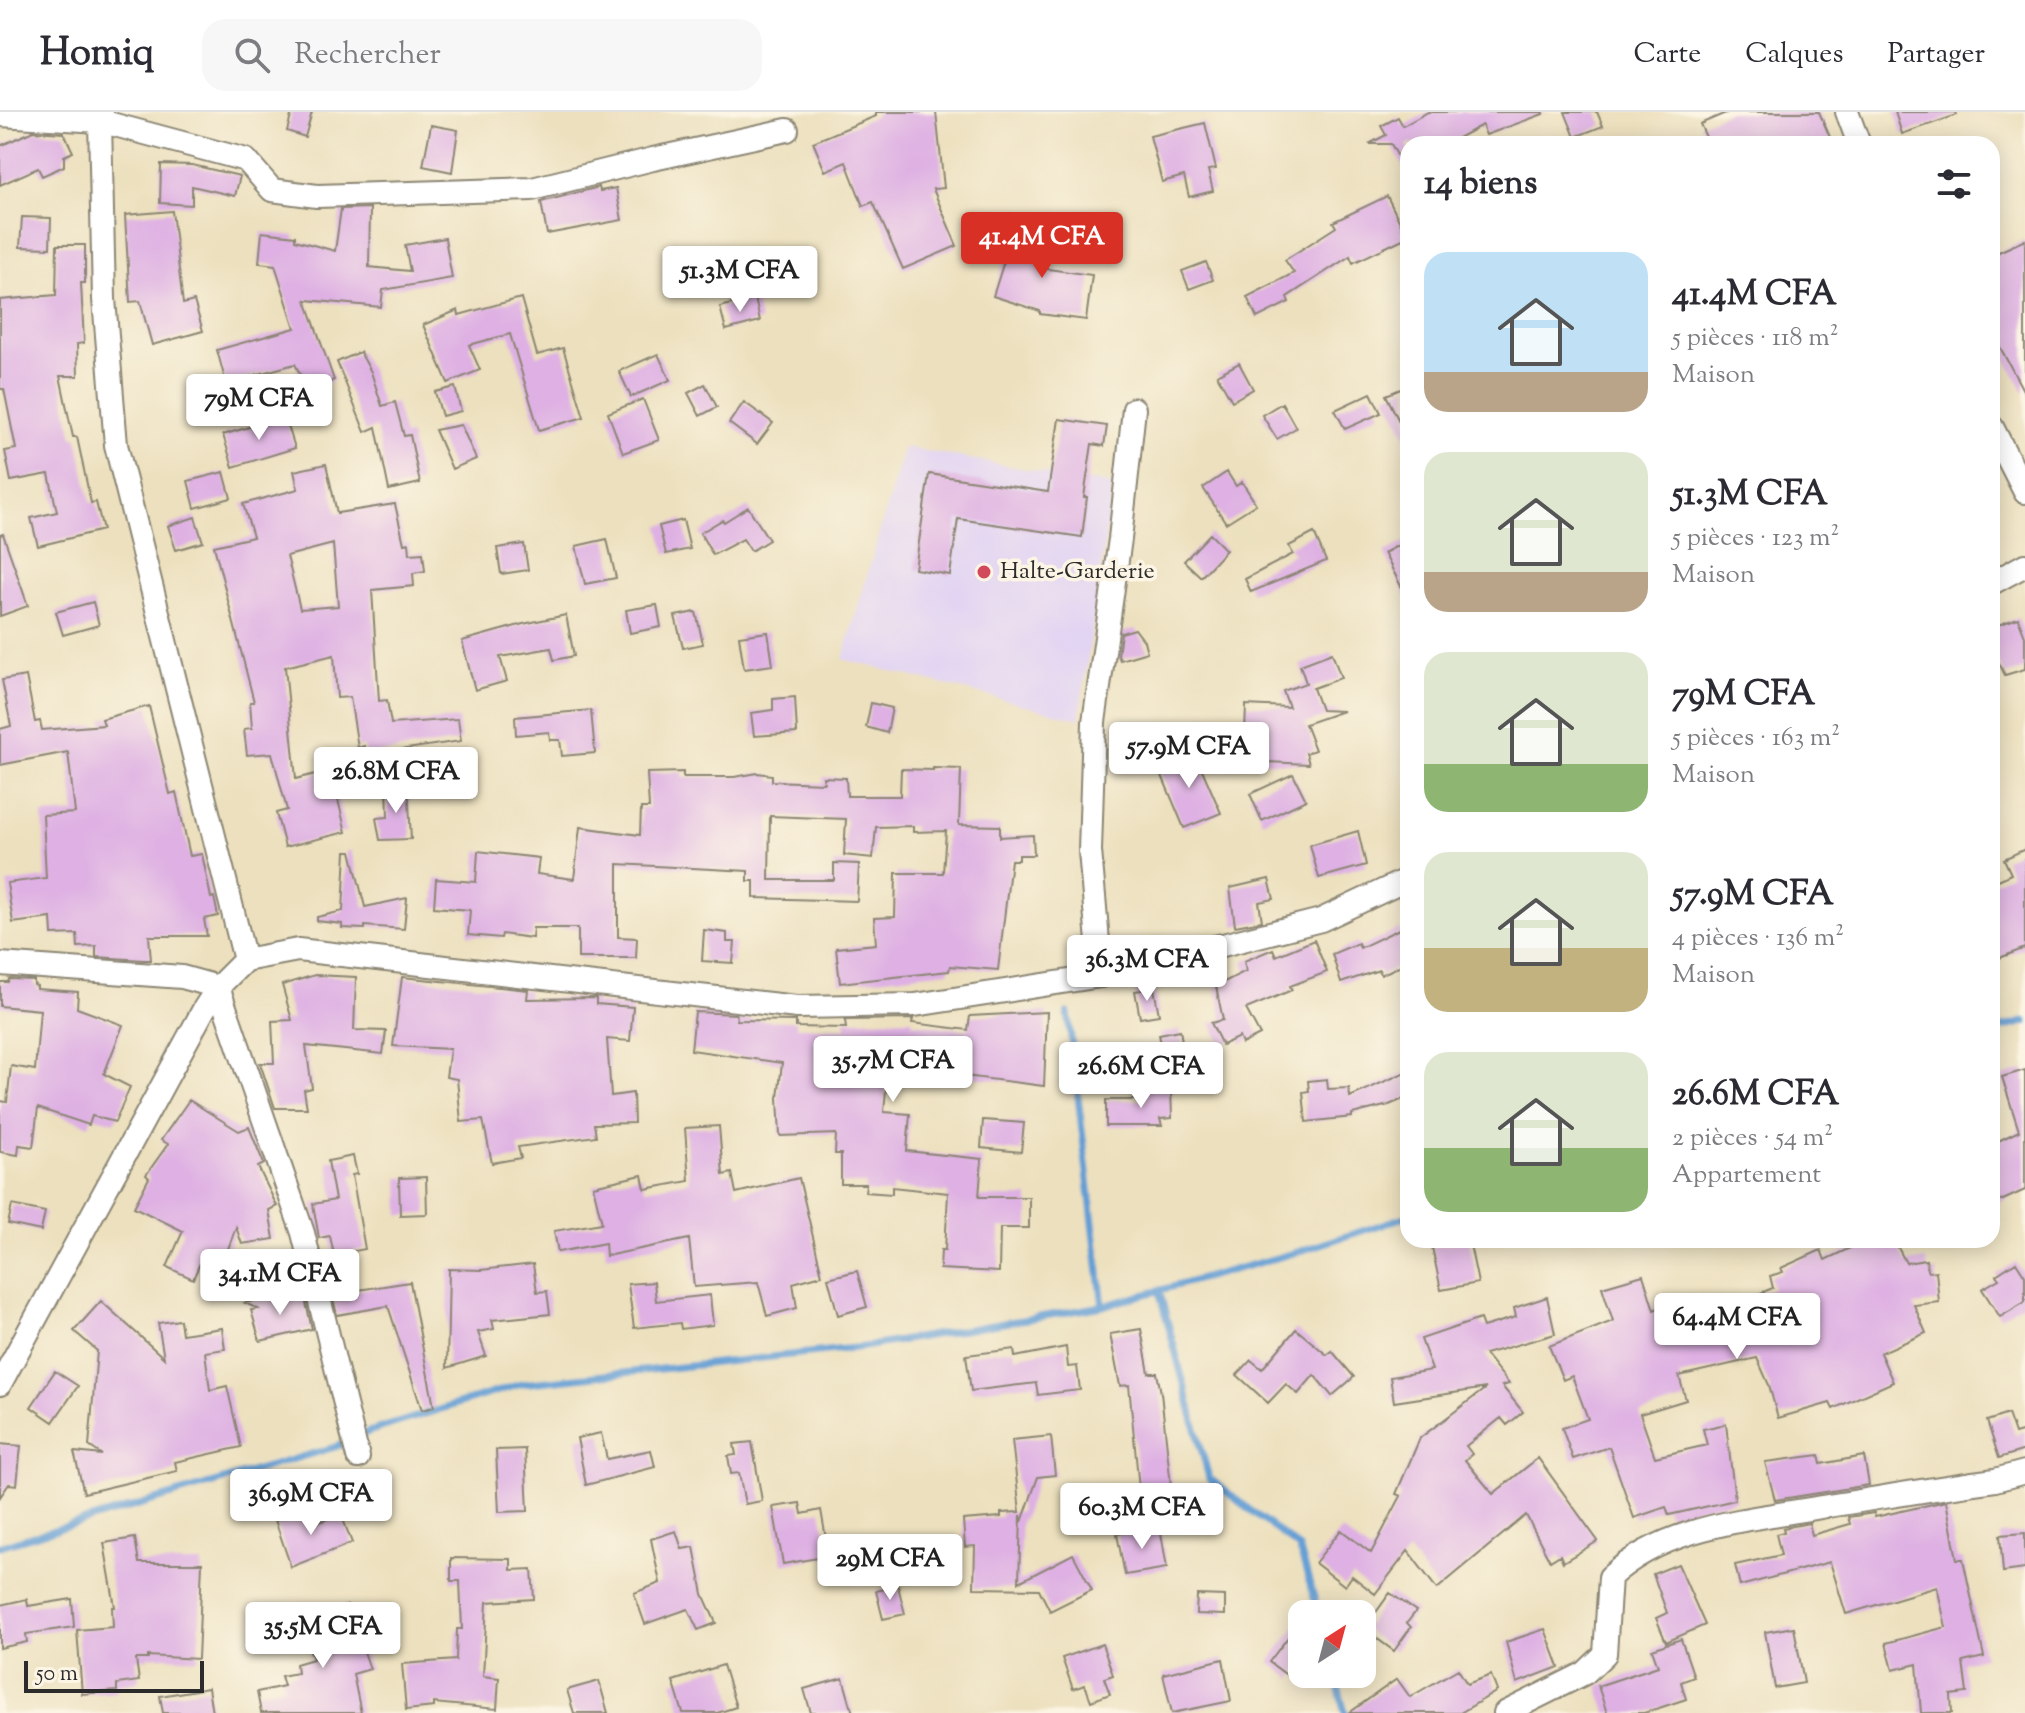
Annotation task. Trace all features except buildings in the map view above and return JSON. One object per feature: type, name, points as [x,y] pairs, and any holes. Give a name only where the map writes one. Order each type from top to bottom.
[{"type":"street","points":[[1847,112],[1856,136]]},
{"type":"street","points":[[0,115],[101,116],[246,160],[272,190],[317,196],[532,189],[787,130]]},
{"type":"street","points":[[101,116],[104,299],[116,445],[245,960]]},
{"type":"street","points":[[1101,976],[1090,851],[1094,722],[1120,539],[1134,409]]},
{"type":"street","points":[[2000,443],[2025,492]]},
{"type":"street","points":[[2000,579],[2025,565]]},
{"type":"street","points":[[0,1384],[218,987],[245,960],[298,950],[797,1007],[915,1005],[1101,976],[1321,920],[1400,883]]},
{"type":"street","points":[[0,964],[182,977],[218,987]]},
{"type":"street","points":[[218,987],[303,1233],[357,1453]]},
{"type":"street","points":[[1505,1713],[1585,1673],[1605,1654],[1610,1577],[1628,1560],[1709,1526],[1995,1480],[2025,1472]]},
{"type":"shaded area","name":"Halte-Garderie","points":[[904,447],[1113,485],[1079,719],[843,659]]},
{"type":"waterway","points":[[1068,1013],[1103,1306]]},
{"type":"waterway","points":[[2000,1028],[2025,1022]]},
{"type":"waterway","points":[[0,1546],[335,1447],[368,1432],[521,1384],[864,1347],[1103,1306],[1294,1253],[1400,1219]]},
{"type":"waterway","points":[[1159,1290],[1209,1478],[1299,1548],[1315,1600]]},
{"type":"waterway","points":[[1339,1688],[1345,1713]]},
{"type":"place","name":"Halte-Garderie","points":[[984,572]]}]
